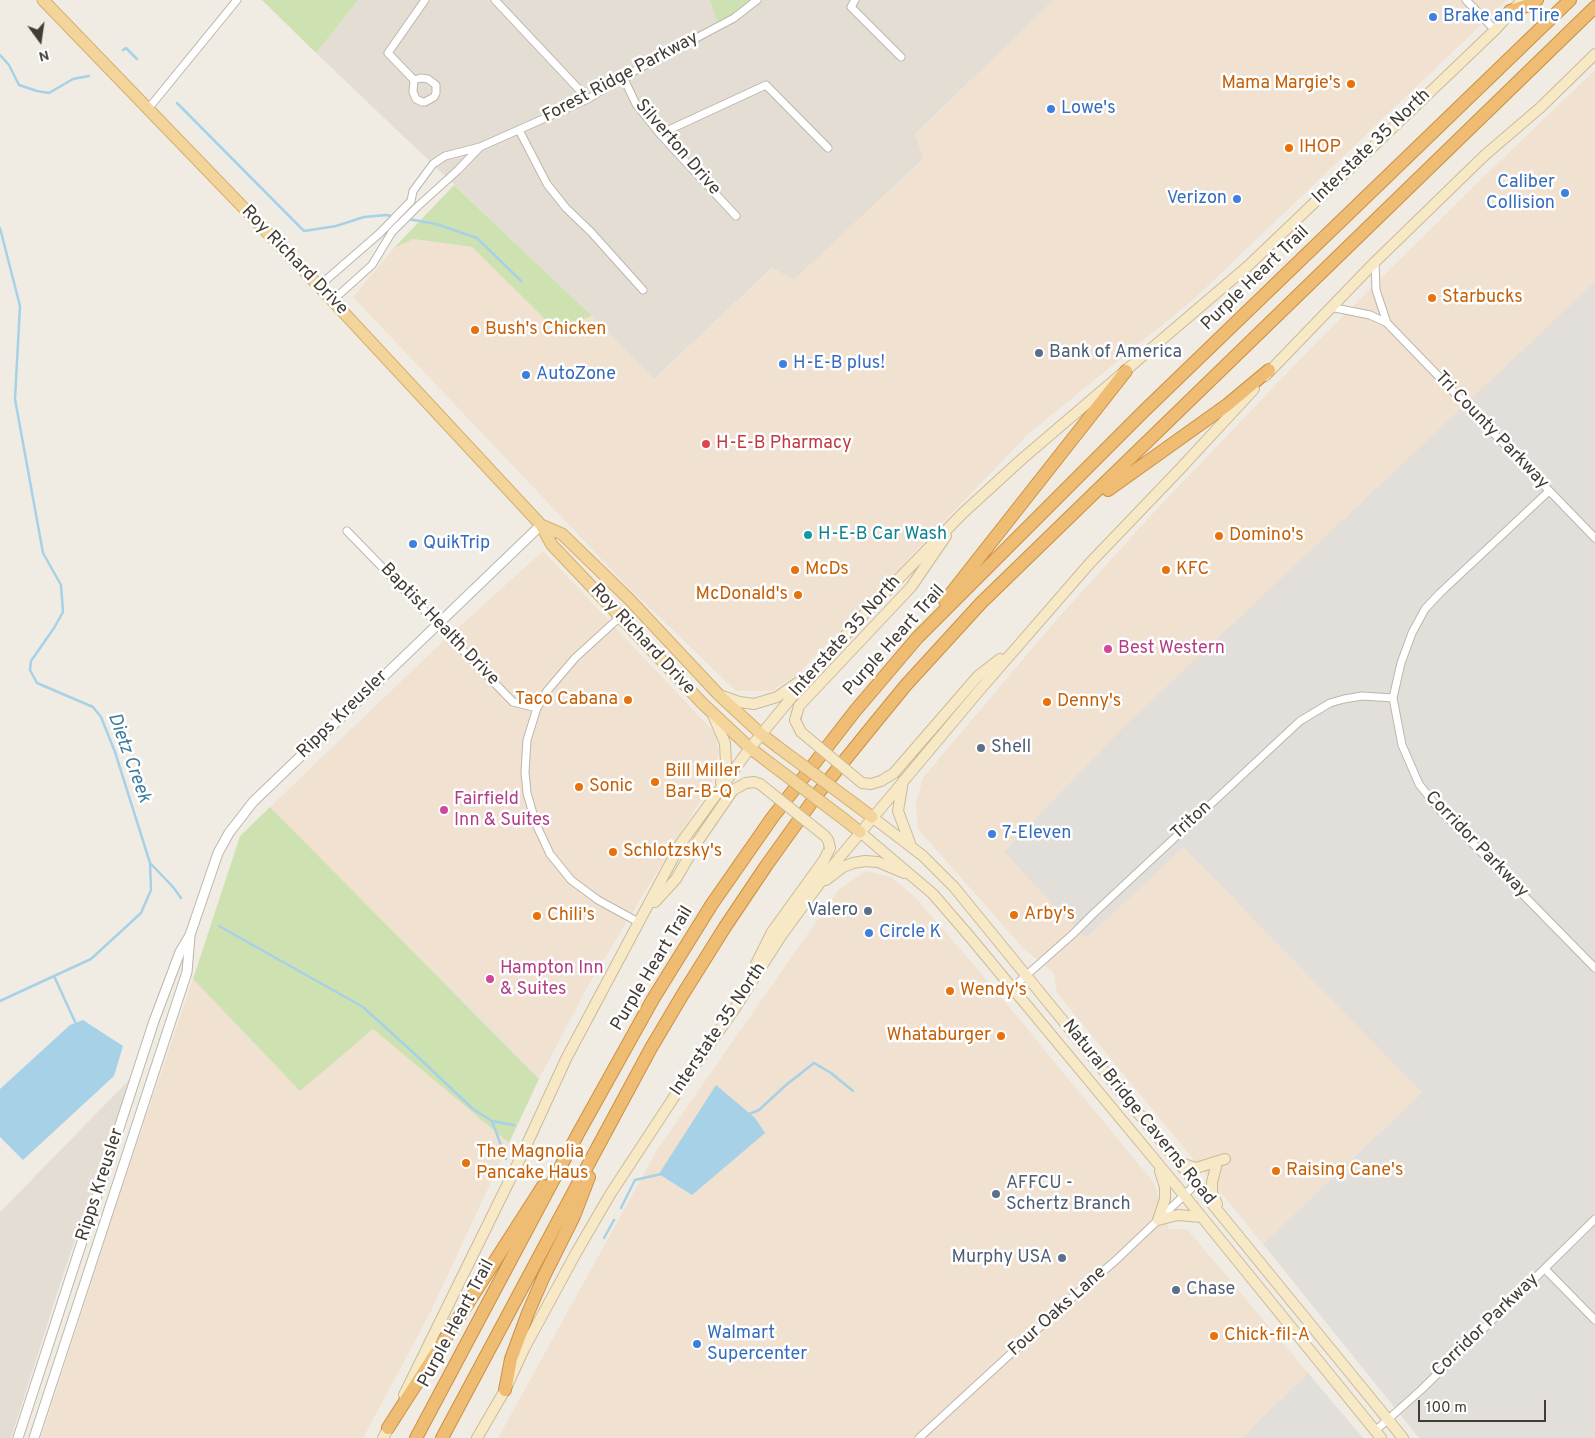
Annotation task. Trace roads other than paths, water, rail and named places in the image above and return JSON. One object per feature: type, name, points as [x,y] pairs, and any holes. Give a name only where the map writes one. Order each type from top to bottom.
[{"type":"highway","points":[[1510,11],[1529,5],[1537,0]]},
{"type":"highway","name":"Purple Heart Trail","points":[[416,1438],[579,1132],[653,999],[712,904],[772,818],[829,743],[917,638],[1143,412],[1570,0]]},
{"type":"highway","points":[[442,1438],[651,1048],[724,927],[820,792],[906,685],[981,603],[1595,7]]},
{"type":"highway","points":[[1064,524],[1222,408],[1269,370]]},
{"type":"highway","points":[[917,638],[1126,371]]},
{"type":"highway","points":[[505,1390],[511,1359],[528,1313],[574,1216],[608,1127]]},
{"type":"highway","points":[[386,1433],[528,1208],[579,1132]]},
{"type":"main road","name":"Roy Richard Drive","points":[[43,0],[319,286],[541,525],[552,545],[713,714],[750,748],[860,832]]},
{"type":"main road","name":"Interstate 35 North","points":[[386,1433],[517,1165],[552,1088],[681,843],[719,788],[761,734],[810,675],[871,607],[963,513],[1022,458],[1248,266],[1495,30],[1510,11],[1522,0]]},
{"type":"main road","name":"Interstate 35 North","points":[[477,1438],[505,1390],[525,1347],[611,1192],[735,1008],[781,936],[872,817],[1109,542],[1180,469],[1269,370],[1374,262],[1485,155],[1541,107],[1595,54]]},
{"type":"main road","points":[[963,513],[912,587],[799,706],[795,720],[801,732],[862,783],[871,784],[881,781],[894,773],[978,676],[1020,643]]},
{"type":"main road","name":"Roy Richard Drive","points":[[541,525],[562,534],[629,599],[719,695],[778,747]]},
{"type":"main road","points":[[719,695],[739,702],[754,704],[777,697],[810,675]]},
{"type":"main road","points":[[713,714],[723,735],[726,753],[726,764],[719,788]]},
{"type":"main road","name":"Natural Bridge Caverns Road","points":[[778,747],[923,856],[954,887],[1403,1438]]},
{"type":"main road","points":[[903,780],[898,811],[911,847]]},
{"type":"main road","points":[[646,912],[676,879],[698,841],[733,790],[746,783],[754,782],[760,784],[825,836],[830,848],[824,860],[772,932],[735,1008]]},
{"type":"main road","name":"Natural Bridge Caverns Road","points":[[860,832],[933,894],[1184,1195],[1378,1434]]},
{"type":"main road","points":[[817,887],[843,867],[865,861],[878,862],[916,878]]},
{"type":"main road","points":[[1178,1162],[1196,1168],[1225,1159]]},
{"type":"main road","points":[[1158,1220],[1165,1200],[1165,1187],[1159,1165]]},
{"type":"main road","points":[[1216,1167],[1212,1182],[1212,1192],[1221,1214]]},
{"type":"main road","points":[[1158,1220],[1178,1215],[1202,1217]]},
{"type":"street","points":[[148,109],[237,0]]},
{"type":"street","points":[[414,80],[388,53],[425,0]]},
{"type":"street","points":[[495,0],[588,99]]},
{"type":"street","name":"Forest Ridge Parkway","points":[[319,286],[380,233],[410,201],[413,191],[433,164],[445,156],[480,147],[588,99],[734,18],[757,0]]},
{"type":"street","points":[[855,0],[851,7],[901,57]]},
{"type":"street","points":[[1466,0],[1495,30]]},
{"type":"street","name":"Silverton Drive","points":[[623,78],[636,104],[660,134],[736,216]]},
{"type":"street","points":[[660,134],[766,85],[828,148]]},
{"type":"street","points":[[519,130],[547,184],[566,208],[591,232],[643,290]]},
{"type":"street","name":"Forest Ridge Parkway","points":[[332,301],[372,265],[392,232],[480,147]]},
{"type":"street","name":"Tri County Parkway","points":[[1374,262],[1376,290],[1387,323]]},
{"type":"street","name":"Tri County Parkway","points":[[1330,308],[1370,315],[1387,323],[1595,538]]},
{"type":"street","name":"Corridor Parkway","points":[[1549,491],[1440,593],[1426,609],[1409,641],[1393,698],[1402,745],[1419,784],[1437,807],[1595,968]]},
{"type":"street","name":"Ripps Kreusler","points":[[18,1438],[154,1020],[180,952],[190,935],[218,853],[241,816],[254,802],[541,525]]},
{"type":"street","name":"Baptist Health Drive","points":[[348,531],[514,702],[538,708]]},
{"type":"street","points":[[620,617],[575,658],[547,691],[538,708],[528,740],[525,772],[527,792],[543,840],[550,854],[572,880],[598,900],[640,923]]},
{"type":"street","name":"Triton","points":[[1012,988],[1300,722],[1330,703],[1344,699],[1362,696],[1393,698]]},
{"type":"street","name":"Ripps Kreusler","points":[[34,1438],[187,972],[190,935]]},
{"type":"street","name":"Four Oaks Lane","points":[[920,1438],[1196,1184]]},
{"type":"street","name":"Corridor Parkway","points":[[1378,1434],[1388,1420],[1595,1219]]},
{"type":"street","points":[[1545,1269],[1595,1320]]},
{"type":"water","points":[[83,1020],[123,1046],[114,1076],[23,1160],[0,1137],[0,1089],[70,1025]]},
{"type":"water","points":[[716,1085],[755,1118],[765,1133],[692,1195],[659,1174]]},
{"type":"waterway","points":[[123,50],[126,48],[137,59]]},
{"type":"waterway","points":[[0,55],[9,65],[19,85],[37,91],[49,93],[73,79],[89,76]]},
{"type":"waterway","points":[[177,103],[304,231],[336,226],[364,217],[386,215],[436,224],[477,238],[521,281]]},
{"type":"waterway","name":"Dietz Creek","points":[[0,228],[20,306],[15,399],[43,553],[61,585],[63,612],[31,661],[30,670],[37,683],[93,707],[101,717],[115,752],[150,863],[151,890],[141,913],[91,959],[0,1001]]},
{"type":"waterway","points":[[151,864],[181,898]]},
{"type":"waterway","points":[[219,926],[363,1007],[473,1109],[492,1121],[514,1125]]},
{"type":"waterway","points":[[54,976],[76,1024]]},
{"type":"waterway","points":[[747,1115],[759,1110],[814,1063],[831,1073],[853,1091]]},
{"type":"waterway","points":[[492,1121],[506,1159]]},
{"type":"waterway","points":[[621,1208],[635,1180],[661,1174]]},
{"type":"waterway","points":[[604,1238],[614,1220]]},
{"type":"place","name":"Brake and Tire","points":[[1433,17]]},
{"type":"place","name":"Mama Margie's","points":[[1351,84]]},
{"type":"place","name":"Lowe's","points":[[1051,109]]},
{"type":"place","name":"IHOP","points":[[1289,148]]},
{"type":"place","name":"Caliber Collision","points":[[1565,193]]},
{"type":"place","name":"Verizon","points":[[1237,199]]},
{"type":"place","name":"Starbucks","points":[[1432,298]]},
{"type":"place","name":"Bush's Chicken","points":[[475,330]]},
{"type":"place","name":"Bank of America","points":[[1039,353]]},
{"type":"place","name":"H-E-B plus!","points":[[783,364]]},
{"type":"place","name":"AutoZone","points":[[526,375]]},
{"type":"place","name":"H-E-B Pharmacy","points":[[706,444]]},
{"type":"place","name":"H-E-B Car Wash","points":[[808,535]]},
{"type":"place","name":"Domino's","points":[[1219,536]]},
{"type":"place","name":"QuikTrip","points":[[413,544]]},
{"type":"place","name":"McDs","points":[[795,570]]},
{"type":"place","name":"KFC","points":[[1166,570]]},
{"type":"place","name":"McDonald's","points":[[798,595]]},
{"type":"place","name":"Best Western","points":[[1108,649]]},
{"type":"place","name":"Taco Cabana","points":[[628,700]]},
{"type":"place","name":"Denny's","points":[[1047,702]]},
{"type":"place","name":"Shell","points":[[981,748]]},
{"type":"place","name":"Bill Miller Bar-B-Q","points":[[655,782]]},
{"type":"place","name":"Sonic","points":[[579,787]]},
{"type":"place","name":"Fairfield Inn & Suites","points":[[444,810]]},
{"type":"place","name":"7-Eleven","points":[[992,834]]},
{"type":"place","name":"Schlotzsky's","points":[[613,852]]},
{"type":"place","name":"Valero","points":[[868,911]]},
{"type":"place","name":"Arby's","points":[[1014,915]]},
{"type":"place","name":"Chili's","points":[[537,916]]},
{"type":"place","name":"Circle K","points":[[869,933]]},
{"type":"place","name":"Hampton Inn & Suites","points":[[490,979]]},
{"type":"place","name":"Wendy's","points":[[950,991]]},
{"type":"place","name":"Whataburger","points":[[1001,1036]]},
{"type":"place","name":"The Magnolia Pancake Haus","points":[[466,1163]]},
{"type":"place","name":"Raising Cane's","points":[[1276,1171]]},
{"type":"place","name":"AFFCU - Schertz Branch","points":[[996,1194]]},
{"type":"place","name":"Murphy USA","points":[[1062,1258]]},
{"type":"place","name":"Chase","points":[[1176,1290]]},
{"type":"place","name":"Chick-fil-A","points":[[1214,1336]]},
{"type":"place","name":"Walmart Supercenter","points":[[697,1344]]}]
